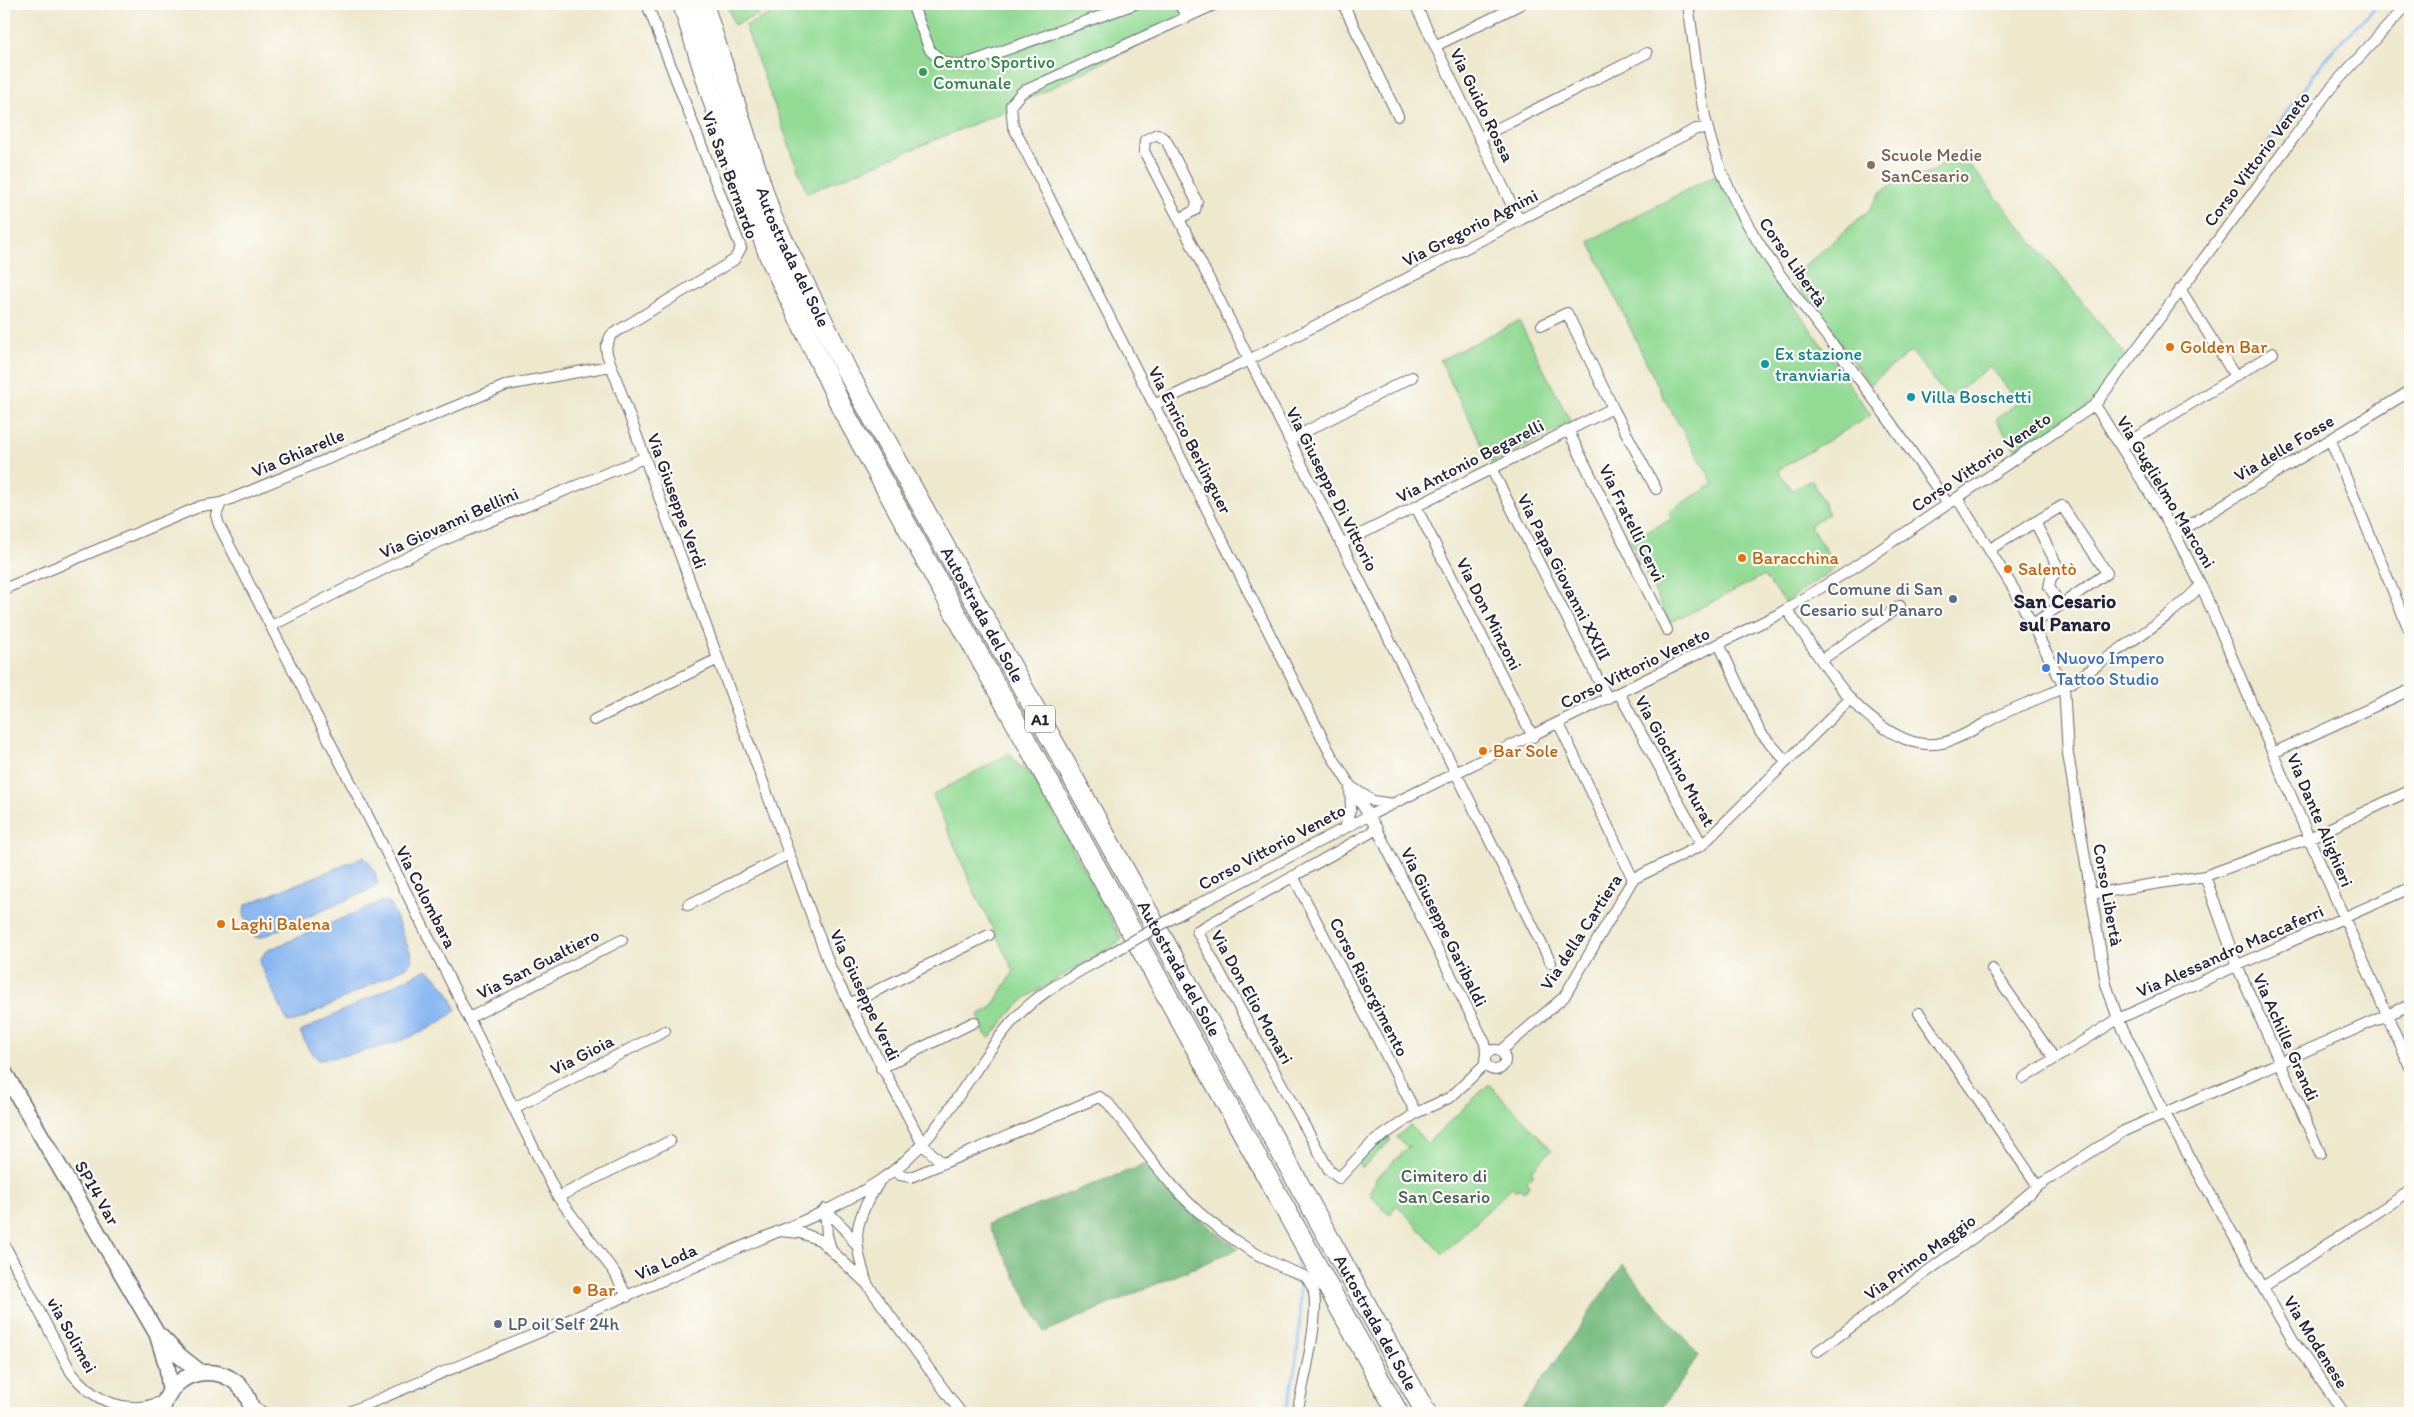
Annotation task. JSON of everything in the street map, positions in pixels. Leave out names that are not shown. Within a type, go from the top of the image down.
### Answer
[{"type":"highway","name":"Autostrada del Sole","points":[[683,4],[714,103],[770,257],[844,412],[1398,1413]]},
{"type":"highway","name":"Autostrada del Sole","points":[[703,4],[771,216],[847,371],[1426,1413]]},
{"type":"main road","name":"SP14 Var","points":[[4,1072],[157,1334]]},
{"type":"main road","points":[[157,1334],[181,1358],[200,1372]]},
{"type":"main road","points":[[157,1334],[168,1366],[165,1401]]},
{"type":"main road","points":[[165,1401],[183,1378],[200,1372],[215,1372],[228,1377],[239,1386],[251,1408]]},
{"type":"street","name":"Via San Bernardo","points":[[607,354],[606,347],[612,335],[734,260],[742,248],[661,35],[647,4]]},
{"type":"street","points":[[912,4],[930,50],[941,62],[960,66],[1134,4]]},
{"type":"street","points":[[1179,4],[1187,17],[1205,6],[1216,4]]},
{"type":"street","points":[[1343,4],[1398,116]]},
{"type":"street","name":"Via Guido Rossa","points":[[1415,4],[1520,220]]},
{"type":"street","points":[[1435,46],[1521,4]]},
{"type":"street","name":"Corso Libertà","points":[[1688,4],[1707,128],[1734,202],[1758,245],[1990,549],[2033,624],[2064,687],[2068,754],[2106,984],[2118,1019],[2164,1112],[2263,1287]]},
{"type":"street","name":"Corso Vittorio Veneto","points":[[777,1231],[852,1197],[880,1181],[923,1145],[943,1121],[990,1048],[1022,1011],[1044,992],[1187,910],[1344,828],[1533,737],[1787,610],[2095,405],[2330,89],[2408,4]]},
{"type":"street","name":"Via Enrico Berlinguer","points":[[1187,17],[1022,92],[1011,105],[1013,126],[1330,752],[1368,816]]},
{"type":"street","points":[[1479,138],[1647,53]]},
{"type":"street","name":"Via Gregorio Agnini","points":[[1154,405],[1249,360],[1696,129],[1707,128]]},
{"type":"street","name":"Via Giuseppe Di Vittorio","points":[[1179,219],[1195,210],[1198,206],[1197,202],[1166,140],[1156,134],[1145,140],[1143,145],[1144,151],[1458,773],[1551,963]]},
{"type":"street","points":[[2180,289],[2235,376]]},
{"type":"street","points":[[1542,325],[1566,313],[1656,490]]},
{"type":"street","points":[[2122,446],[2273,353]]},
{"type":"street","name":"Via Giuseppe Verdi","points":[[607,354],[831,969],[881,1068],[923,1145],[942,1163]]},
{"type":"street","name":"Via Ghiarelle","points":[[4,589],[201,506],[221,504],[507,385],[610,366]]},
{"type":"street","points":[[1289,440],[1412,378]]},
{"type":"street","name":"Via delle Fosse","points":[[2175,534],[2410,391]]},
{"type":"street","name":"Via Guglielmo Marconi","points":[[1787,610],[1849,700],[1871,719],[1905,739],[1936,744],[1959,739],[1999,716],[2064,687],[2163,621],[2202,584],[2175,534],[2095,405]]},
{"type":"street","name":"Via Antonio Begarelli","points":[[1341,544],[1613,408]]},
{"type":"street","name":"Via Fratelli Cervi","points":[[1568,430],[1667,630]]},
{"type":"street","points":[[2330,439],[2410,632]]},
{"type":"street","name":"Via Giovanni Bellini","points":[[271,626],[434,544],[644,458]]},
{"type":"street","name":"Via Papa Giovanni XXIII","points":[[1492,470],[1608,698]]},
{"type":"street","name":"Via Colombara","points":[[221,504],[216,515],[219,525],[558,1198],[615,1273],[627,1297]]},
{"type":"street","points":[[1990,549],[2062,506],[2106,573],[2033,624]]},
{"type":"street","name":"Via Don Minzoni","points":[[1416,507],[1533,737]]},
{"type":"street","points":[[2035,522],[2059,569],[2051,578],[2049,587],[2061,605]]},
{"type":"street","name":"Via Dante Alighieri","points":[[2202,584],[2309,838],[2410,1067]]},
{"type":"street","points":[[1821,660],[1900,606]]},
{"type":"street","points":[[1719,644],[1760,732],[1786,761]]},
{"type":"street","points":[[594,720],[718,658]]},
{"type":"street","points":[[2273,753],[2410,690]]},
{"type":"street","name":"Via Giochino Murat","points":[[1619,693],[1702,845]]},
{"type":"street","name":"Via della Cartiera","points":[[1501,1051],[1564,997],[1633,879],[1702,845],[1849,700]]},
{"type":"street","points":[[1559,724],[1633,879]]},
{"type":"street","name":"Via Enrico Berlinguer","points":[[1350,786],[1374,801],[1394,804]]},
{"type":"street","name":"Via Enrico Berlinguer","points":[[1344,828],[1352,808],[1350,786]]},
{"type":"street","points":[[2091,894],[2205,876],[2309,838],[2406,792]]},
{"type":"street","name":"Via Giuseppe Garibaldi","points":[[1368,816],[1377,829],[1485,1043],[1486,1059]]},
{"type":"street","name":"Via Don Elio Monari","points":[[1377,829],[1197,931],[1329,1170],[1339,1178],[1372,1143],[1416,1113]]},
{"type":"street","points":[[688,905],[789,854]]},
{"type":"street","name":"Corso Risorgimento","points":[[1293,876],[1416,1113]]},
{"type":"street","name":"Via Achille Grandi","points":[[2205,876],[2237,966],[2320,1153]]},
{"type":"street","name":"Via Alessandro Maccaferri","points":[[2024,1078],[2118,1019],[2410,888]]},
{"type":"street","points":[[849,1004],[989,935]]},
{"type":"street","name":"Via San Gualtiero","points":[[469,1018],[622,940]]},
{"type":"street","points":[[1992,970],[2054,1058]]},
{"type":"street","name":"Via Primo Maggio","points":[[1818,1351],[1995,1222],[2038,1186],[2124,1131],[2410,1004]]},
{"type":"street","points":[[1918,1012],[2038,1186]]},
{"type":"street","points":[[881,1068],[974,1022]]},
{"type":"street","name":"Via Gioia","points":[[514,1108],[665,1031]]},
{"type":"street","points":[[1416,1113],[1451,1097],[1494,1049],[1501,1051],[1506,1060],[1503,1067],[1493,1070],[1486,1059]]},
{"type":"street","points":[[895,1170],[900,1175],[911,1176],[1099,1098],[1108,1103],[1183,1198],[1207,1220],[1258,1254],[1305,1276],[1314,1292],[1315,1312],[1296,1413]]},
{"type":"street","points":[[558,1198],[670,1141]]},
{"type":"street","points":[[867,1284],[856,1246],[856,1231],[860,1216],[880,1181]]},
{"type":"street","points":[[2263,1287],[2410,1191]]},
{"type":"street","points":[[825,1209],[845,1229],[856,1246]]},
{"type":"street","points":[[825,1209],[827,1235],[831,1249]]},
{"type":"street","points":[[777,1231],[802,1233],[820,1240],[867,1284],[962,1413]]},
{"type":"street","name":"Via Loda","points":[[347,1413],[535,1333],[627,1297],[777,1231]]},
{"type":"street","name":"via Solimei","points":[[4,1244],[71,1372],[83,1388],[100,1403],[132,1413],[147,1410],[165,1401]]},
{"type":"street","name":"Via Modenese","points":[[2263,1287],[2293,1341],[2344,1413]]},
{"type":"street","points":[[251,1408],[264,1413]]},
{"type":"green space","points":[[727,4],[782,4],[734,25]]},
{"type":"green space","name":"Centro Sportivo Comunale","points":[[791,4],[1222,4],[1000,113],[807,193],[745,26]]},
{"type":"green space","points":[[1960,153],[2128,358],[2085,408],[2018,453],[1996,420],[2018,402],[1990,366],[1948,398],[1911,351],[1870,384],[1791,278],[1869,210],[1880,193],[1894,183],[1928,174]]},
{"type":"green space","points":[[1721,172],[1768,269],[1871,415],[1778,470],[1791,490],[1812,480],[1829,514],[1810,525],[1836,567],[1786,602],[1763,576],[1670,623],[1630,540],[1672,519],[1669,511],[1714,484],[1663,397],[1589,241]]},
{"type":"green space","points":[[1519,321],[1571,423],[1491,463],[1440,360]]},
{"type":"green space","points":[[1010,753],[1017,764],[1033,776],[1122,940],[1027,997],[1012,1011],[990,1038],[985,1034],[978,1015],[991,1008],[1014,971],[974,891],[933,795]]},
{"type":"green space","name":"Cimitero di San Cesario","points":[[1489,1084],[1552,1150],[1531,1171],[1534,1174],[1526,1181],[1529,1186],[1524,1191],[1519,1188],[1516,1191],[1512,1187],[1443,1254],[1397,1205],[1389,1215],[1372,1197],[1370,1192],[1376,1178],[1410,1146],[1407,1147],[1397,1137],[1410,1125],[1427,1143]]},
{"type":"green space","points":[[1388,1137],[1391,1140],[1363,1167],[1360,1167],[1359,1161],[1380,1141]]},
{"type":"green space","points":[[1149,1163],[1190,1209],[1238,1249],[1044,1332],[988,1224]]},
{"type":"green space","points":[[1623,1265],[1699,1356],[1663,1406],[1671,1413],[1519,1413]]},
{"type":"water","points":[[364,857],[374,869],[377,884],[374,888],[260,938],[255,937],[244,914],[245,905]]},
{"type":"water","points":[[383,901],[390,903],[413,959],[407,967],[295,1022],[287,1021],[261,966],[260,960],[266,951]]},
{"type":"water","points":[[427,969],[437,978],[451,998],[456,1010],[441,1021],[409,1038],[355,1053],[319,1060],[309,1050],[300,1032]]},
{"type":"waterway","points":[[2256,166],[2282,119],[2329,54],[2379,4]]},
{"type":"waterway","points":[[1297,1253],[1298,1270]]},
{"type":"waterway","points":[[1285,1413],[1293,1380],[1298,1345],[1300,1311],[1299,1276]]},
{"type":"place","name":"Centro Sportivo Comunale","points":[[923,72]]},
{"type":"place","name":"Scuole Medie SanCesario","points":[[1871,165]]},
{"type":"place","name":"Golden Bar","points":[[2170,347]]},
{"type":"place","name":"Ex stazione tranviaria","points":[[1765,364]]},
{"type":"place","name":"Villa Boschetti","points":[[1911,397]]},
{"type":"place","name":"Baracchina","points":[[1742,558]]},
{"type":"place","name":"Salentò","points":[[2008,569]]},
{"type":"place","name":"Comune di San Cesario sul Panaro","points":[[1953,599]]},
{"type":"place","name":"Nuovo Impero Tattoo Studio","points":[[2046,668]]},
{"type":"place","name":"Bar Sole","points":[[1483,751]]},
{"type":"place","name":"Laghi Balena","points":[[221,924]]},
{"type":"place","name":"Bar","points":[[577,1290]]},
{"type":"place","name":"LP oil Self 24h","points":[[498,1324]]},
{"type":"district","name":"San Cesario sul Panaro","points":[[2065,612]]}]
